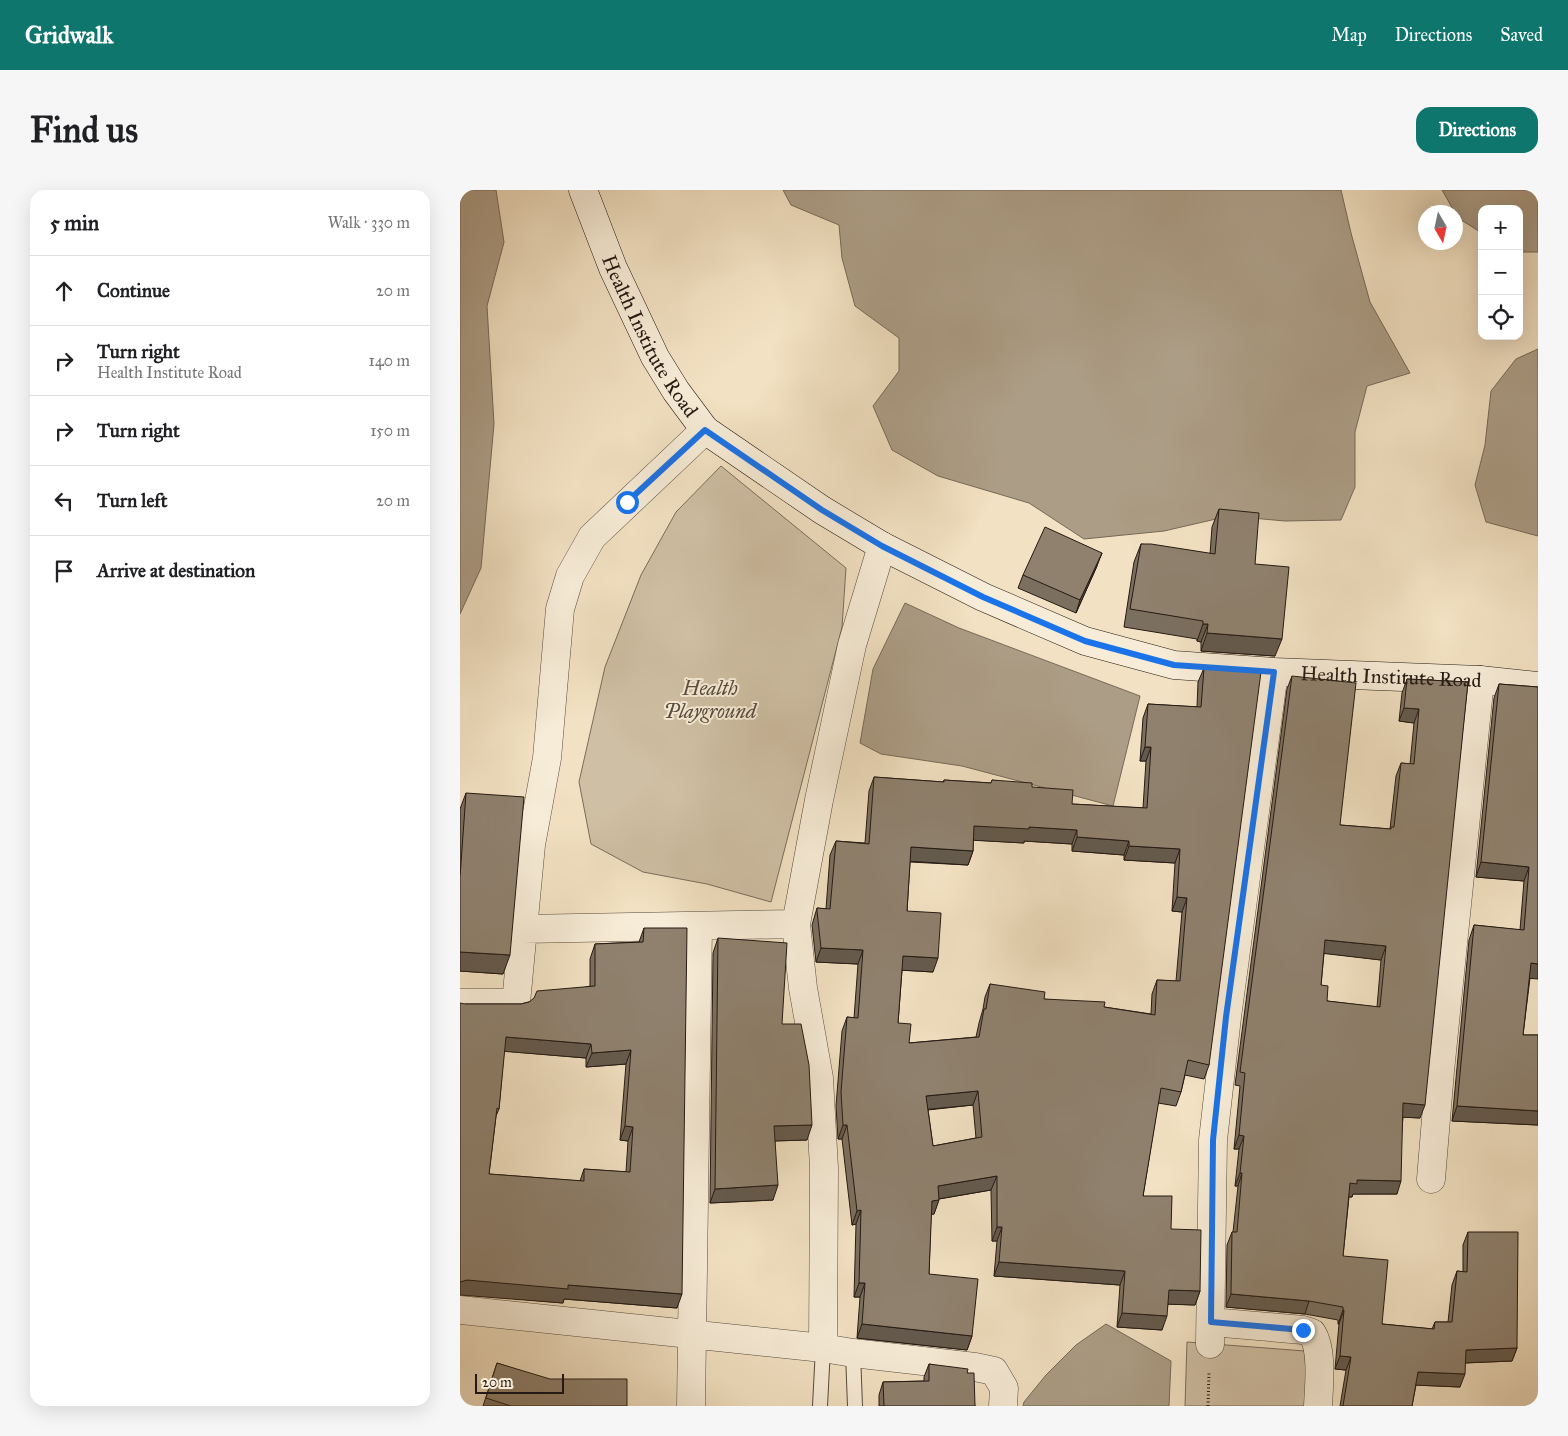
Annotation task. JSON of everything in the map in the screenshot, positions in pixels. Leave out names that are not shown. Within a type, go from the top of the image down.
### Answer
[{"type":"street","name":"Health Institute Road","points":[[583,190],[614,268],[655,357],[676,391],[705,430],[822,510],[882,546],[983,597],[1085,641],[1174,665],[1274,672],[1480,680],[1538,686]]},
{"type":"street","points":[[460,1003],[516,1003],[531,845],[547,758],[560,609],[570,576],[592,537],[705,430]]},
{"type":"street","points":[[823,1348],[824,1168],[819,1078],[803,988],[796,924],[819,800],[852,645],[882,546]]},
{"type":"street","points":[[1274,672],[1226,1017],[1213,1140],[1211,1333],[1303,1330],[1312,1333],[1317,1340],[1318,1406]]},
{"type":"street","points":[[1431,1179],[1440,1071],[1480,680]]},
{"type":"street","points":[[523,929],[796,924]]},
{"type":"street","points":[[691,1406],[698,926]]},
{"type":"street","points":[[463,1318],[693,1334],[975,1367],[994,1371],[1004,1388],[1003,1406]]},
{"type":"lane","points":[[820,1406],[823,1348]]},
{"type":"lane","points":[[853,1353],[855,1406]]},
{"type":"green space","name":"Health Playground","points":[[721,466],[846,568],[842,627],[771,902],[707,884],[643,872],[591,844],[579,782],[605,667],[641,575],[676,512]]},
{"type":"green space","points":[[1187,1342],[1305,1351],[1307,1406],[1185,1406]]},
{"type":"shaded area","points":[[460,190],[496,190],[504,242],[487,306],[494,424],[481,568],[460,614]]},
{"type":"shaded area","points":[[783,190],[1341,190],[1370,302],[1410,373],[1367,386],[1355,432],[1355,487],[1341,520],[1285,521],[1229,516],[1164,531],[1084,539],[1029,503],[938,476],[892,450],[873,406],[899,371],[899,338],[855,306],[842,258],[839,225],[791,205]]},
{"type":"shaded area","points":[[1442,190],[1538,190],[1538,252],[1523,252],[1523,205],[1478,205],[1478,230],[1463,221],[1463,205],[1451,205]]},
{"type":"shaded area","points":[[1538,349],[1538,536],[1486,522],[1475,485],[1485,445],[1491,391],[1516,359]]},
{"type":"shaded area","points":[[905,603],[959,628],[1140,696],[1113,806],[962,766],[881,754],[860,743],[873,669]]},
{"type":"shaded area","points":[[1106,1324],[1171,1361],[1169,1406],[1023,1406],[1024,1402],[1046,1375],[1076,1345]]},
{"type":"building","points":[[1219,509],[1259,513],[1255,564],[1289,567],[1282,639],[1207,633],[1208,624],[1203,624],[1203,621],[1130,609],[1141,544],[1215,554]]},
{"type":"building","points":[[1045,527],[1102,553],[1080,600],[1023,575]]},
{"type":"building","points":[[1204,668],[1261,672],[1209,1065],[1188,1060],[1181,1092],[1161,1088],[1143,1196],[1172,1196],[1171,1229],[1201,1230],[1200,1291],[1169,1290],[1167,1316],[1122,1313],[1125,1271],[999,1262],[1002,1227],[997,1227],[997,1176],[938,1186],[939,1200],[932,1201],[929,1274],[978,1279],[972,1336],[862,1324],[865,1283],[859,1283],[861,1210],[857,1211],[847,1125],[843,1125],[841,1092],[847,1017],[858,1018],[863,950],[821,948],[817,911],[817,908],[830,909],[836,841],[869,844],[874,777],[944,782],[944,780],[991,783],[992,780],[1032,783],[1032,787],[1073,790],[1072,804],[1147,808],[1151,747],[1145,747],[1148,704],[1201,707]],"holes":[[[974,826],[1077,830],[1077,837],[1129,841],[1129,846],[1180,849],[1177,897],[1187,898],[1180,981],[1157,980],[1155,1015],[1104,1007],[1105,1002],[1044,999],[1045,992],[990,984],[979,1037],[909,1043],[911,1024],[898,1023],[903,956],[938,958],[941,913],[907,911],[911,847],[973,851]],[[978,1091],[982,1137],[933,1146],[926,1096]]]},
{"type":"building","points":[[1292,676],[1356,683],[1340,825],[1391,829],[1391,827],[1394,827],[1401,763],[1414,764],[1419,709],[1404,708],[1407,679],[1468,682],[1425,1105],[1403,1103],[1401,1181],[1357,1180],[1357,1184],[1350,1183],[1343,1256],[1388,1260],[1382,1324],[1434,1329],[1435,1322],[1452,1322],[1457,1271],[1467,1272],[1468,1232],[1518,1232],[1517,1348],[1466,1350],[1465,1374],[1418,1372],[1412,1406],[1343,1406],[1351,1357],[1340,1356],[1343,1307],[1309,1301],[1231,1294],[1232,1232],[1237,1232],[1244,1136],[1239,1135],[1245,1073],[1240,1072]],"holes":[[[1325,940],[1386,946],[1380,1007],[1327,1001],[1328,986],[1321,985]]]},
{"type":"building","points":[[1499,684],[1538,687],[1538,964],[1531,963],[1523,1035],[1538,1035],[1538,1111],[1457,1106],[1474,925],[1524,930],[1529,867],[1481,862]]},
{"type":"building","points":[[466,793],[524,797],[510,955],[460,952],[460,877]]},
{"type":"building","points":[[644,928],[687,928],[682,1294],[568,1285],[568,1289],[467,1280],[460,1282],[460,1003],[521,1004],[529,1002],[534,998],[537,991],[595,986],[595,944],[643,942]],"holes":[[[506,1037],[591,1044],[592,1053],[631,1050],[625,1126],[633,1127],[630,1172],[584,1169],[584,1181],[489,1174],[497,1108],[499,1109]]]},
{"type":"building","points":[[718,938],[787,943],[782,1024],[801,1024],[809,1065],[812,1125],[774,1126],[778,1185],[715,1189]]},
{"type":"building","points":[[497,1363],[550,1379],[627,1379],[627,1406],[511,1406],[486,1398]]},
{"type":"building","points":[[929,1364],[968,1369],[967,1373],[974,1373],[975,1406],[884,1406],[883,1382],[929,1381]]},
{"type":"route","points":[[627,502],[705,430],[822,510],[882,546],[983,597],[1085,641],[1174,665],[1274,672],[1226,1017],[1213,1140],[1211,1322],[1303,1330]]}]
